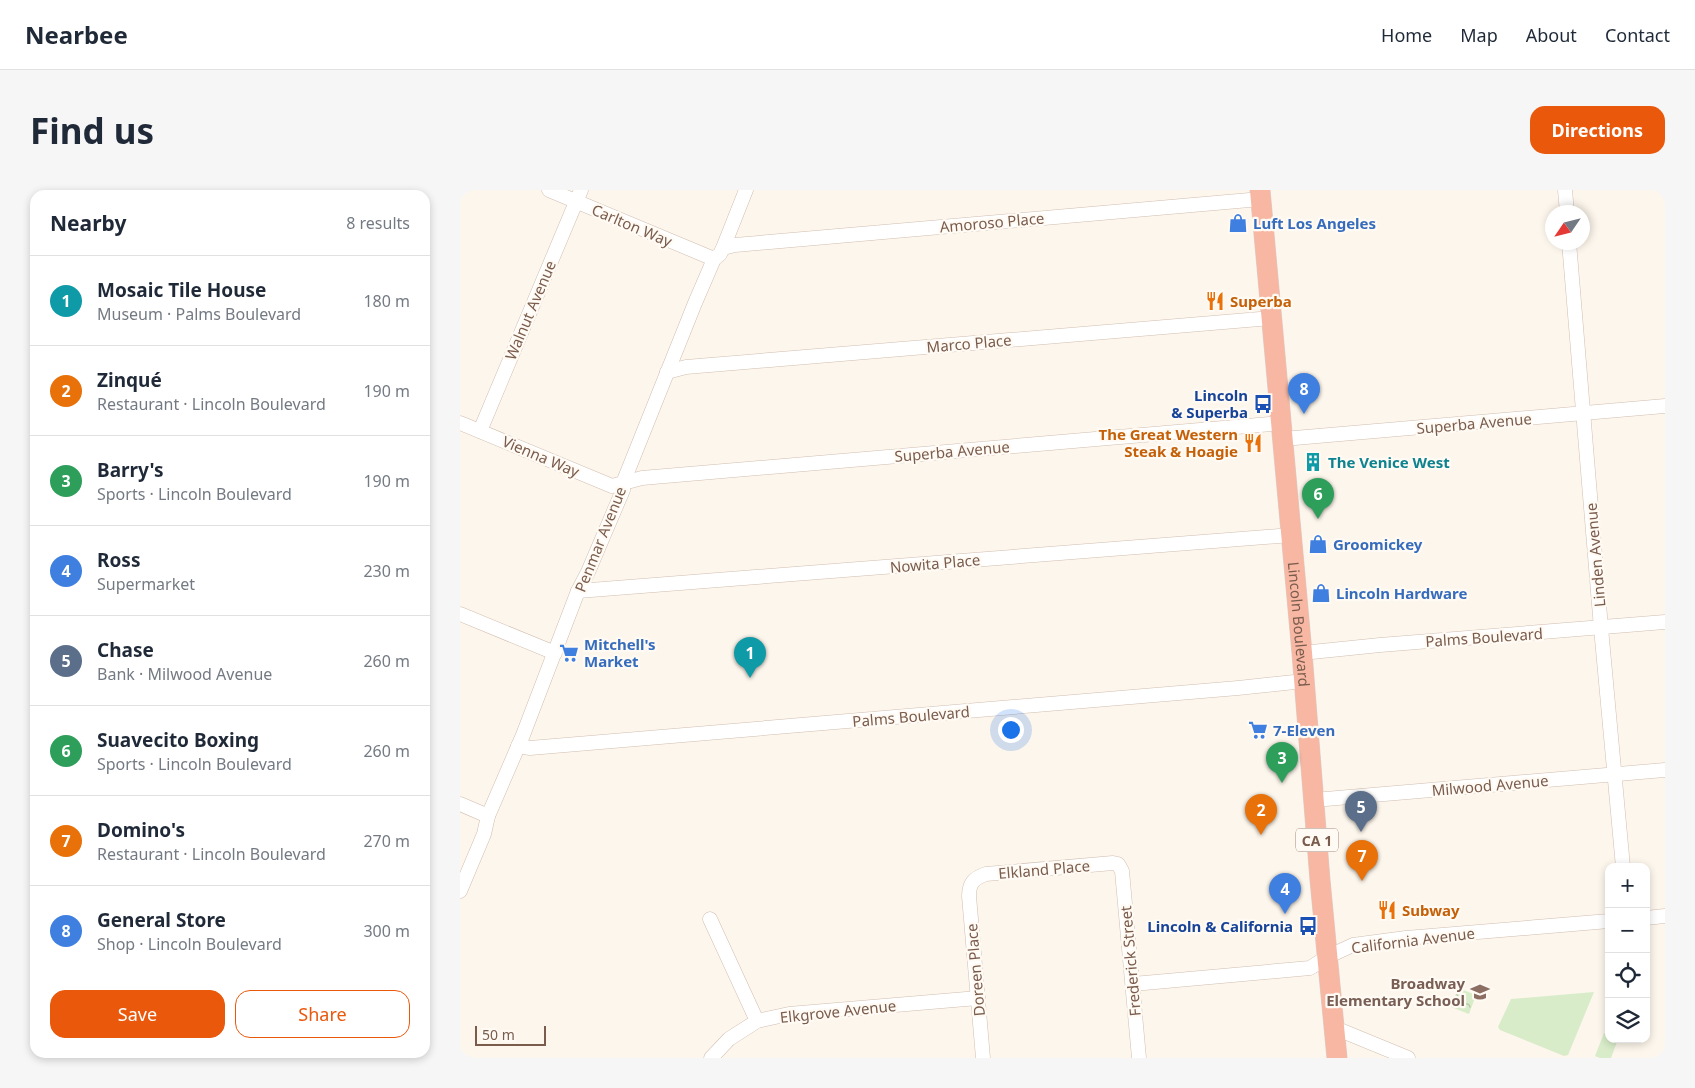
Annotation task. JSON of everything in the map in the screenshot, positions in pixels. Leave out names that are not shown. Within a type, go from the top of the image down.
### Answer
[{"type":"highway","name":"Lincoln Boulevard","points":[[1260,195],[1283,431],[1337,1058]]},
{"type":"street","name":"Carlton Way","points":[[549,190],[714,259]]},
{"type":"street","name":"Penmar Avenue","points":[[460,891],[578,591],[623,490],[623,483],[667,372],[714,259],[723,248],[746,190]]},
{"type":"street","points":[[1565,190],[1566,205]]},
{"type":"street","name":"Amoroso Place","points":[[723,248],[736,245],[1002,220],[1206,205],[1260,195]]},
{"type":"street","name":"Walnut Avenue","points":[[480,431],[576,200]]},
{"type":"street","name":"Linden Avenue","points":[[1570,250],[1623,863]]},
{"type":"street","name":"Marco Place","points":[[667,372],[686,366],[1272,318]]},
{"type":"street","name":"Superba Avenue","points":[[623,483],[642,478],[1283,431],[1583,414],[1665,406]]},
{"type":"street","name":"Vienna Way","points":[[460,423],[612,486],[623,483]]},
{"type":"street","name":"Nowita Place","points":[[578,591],[1291,535]]},
{"type":"street","points":[[460,614],[554,653]]},
{"type":"street","name":"Palms Boulevard","points":[[1302,653],[1380,644],[1665,622]]},
{"type":"street","name":"Palms Boulevard","points":[[518,746],[530,748],[1218,690],[1304,681]]},
{"type":"street","name":"Milwood Avenue","points":[[1314,800],[1665,770]]},
{"type":"street","points":[[460,804],[488,816]]},
{"type":"street","name":"Elkland Place","points":[[972,882],[978,876],[986,874],[1118,864]]},
{"type":"street","name":"Frederick Street","points":[[1118,864],[1122,871],[1139,1058]]},
{"type":"street","name":"Doreen Place","points":[[972,882],[969,888],[969,896],[983,1058]]},
{"type":"street","points":[[1650,918],[1665,916]]},
{"type":"street","points":[[710,919],[758,1021]]},
{"type":"street","name":"California Avenue","points":[[1133,984],[1310,968],[1353,945],[1371,942],[1605,921]]},
{"type":"street","name":"Elkgrove Avenue","points":[[711,1058],[729,1038],[758,1021],[789,1014],[978,998]]},
{"type":"street","points":[[1335,1028],[1408,1058]]},
{"type":"green space","points":[[1458,988],[1476,995],[1469,1014],[1451,1007]]},
{"type":"green space","points":[[1594,992],[1568,1055],[1564,1056],[1500,1030],[1498,1027],[1511,999]]},
{"type":"green space","points":[[1604,1033],[1605,1043],[1617,1043],[1611,1058],[1595,1056]]},
{"type":"place","name":"Luft Los Angeles","points":[[1238,223]]},
{"type":"place","name":"Superba","points":[[1215,301]]},
{"type":"place","name":"Lincoln & Superba","points":[[1263,404]]},
{"type":"place","name":"General Store","points":[[1304,414]]},
{"type":"place","name":"The Great Western Steak & Hoagie","points":[[1253,443]]},
{"type":"place","name":"The Venice West","points":[[1313,462]]},
{"type":"place","name":"Suavecito Boxing","points":[[1318,519]]},
{"type":"place","name":"Groomickey","points":[[1318,544]]},
{"type":"place","name":"Lincoln Hardware","points":[[1321,593]]},
{"type":"place","name":"Mitchell's Market","points":[[569,653]]},
{"type":"place","name":"Mosaic Tile House","points":[[750,678]]},
{"type":"place","name":"7-Eleven","points":[[1258,730]]},
{"type":"place","name":"Barry's","points":[[1282,783]]},
{"type":"place","name":"Chase","points":[[1361,832]]},
{"type":"place","name":"Zinqué","points":[[1261,835]]},
{"type":"place","name":"Domino's","points":[[1362,881]]},
{"type":"place","name":"Subway","points":[[1387,910]]},
{"type":"place","name":"Ross","points":[[1285,914]]},
{"type":"place","name":"Lincoln & California","points":[[1308,926]]},
{"type":"place","name":"Broadway Elementary School","points":[[1480,992]]}]
